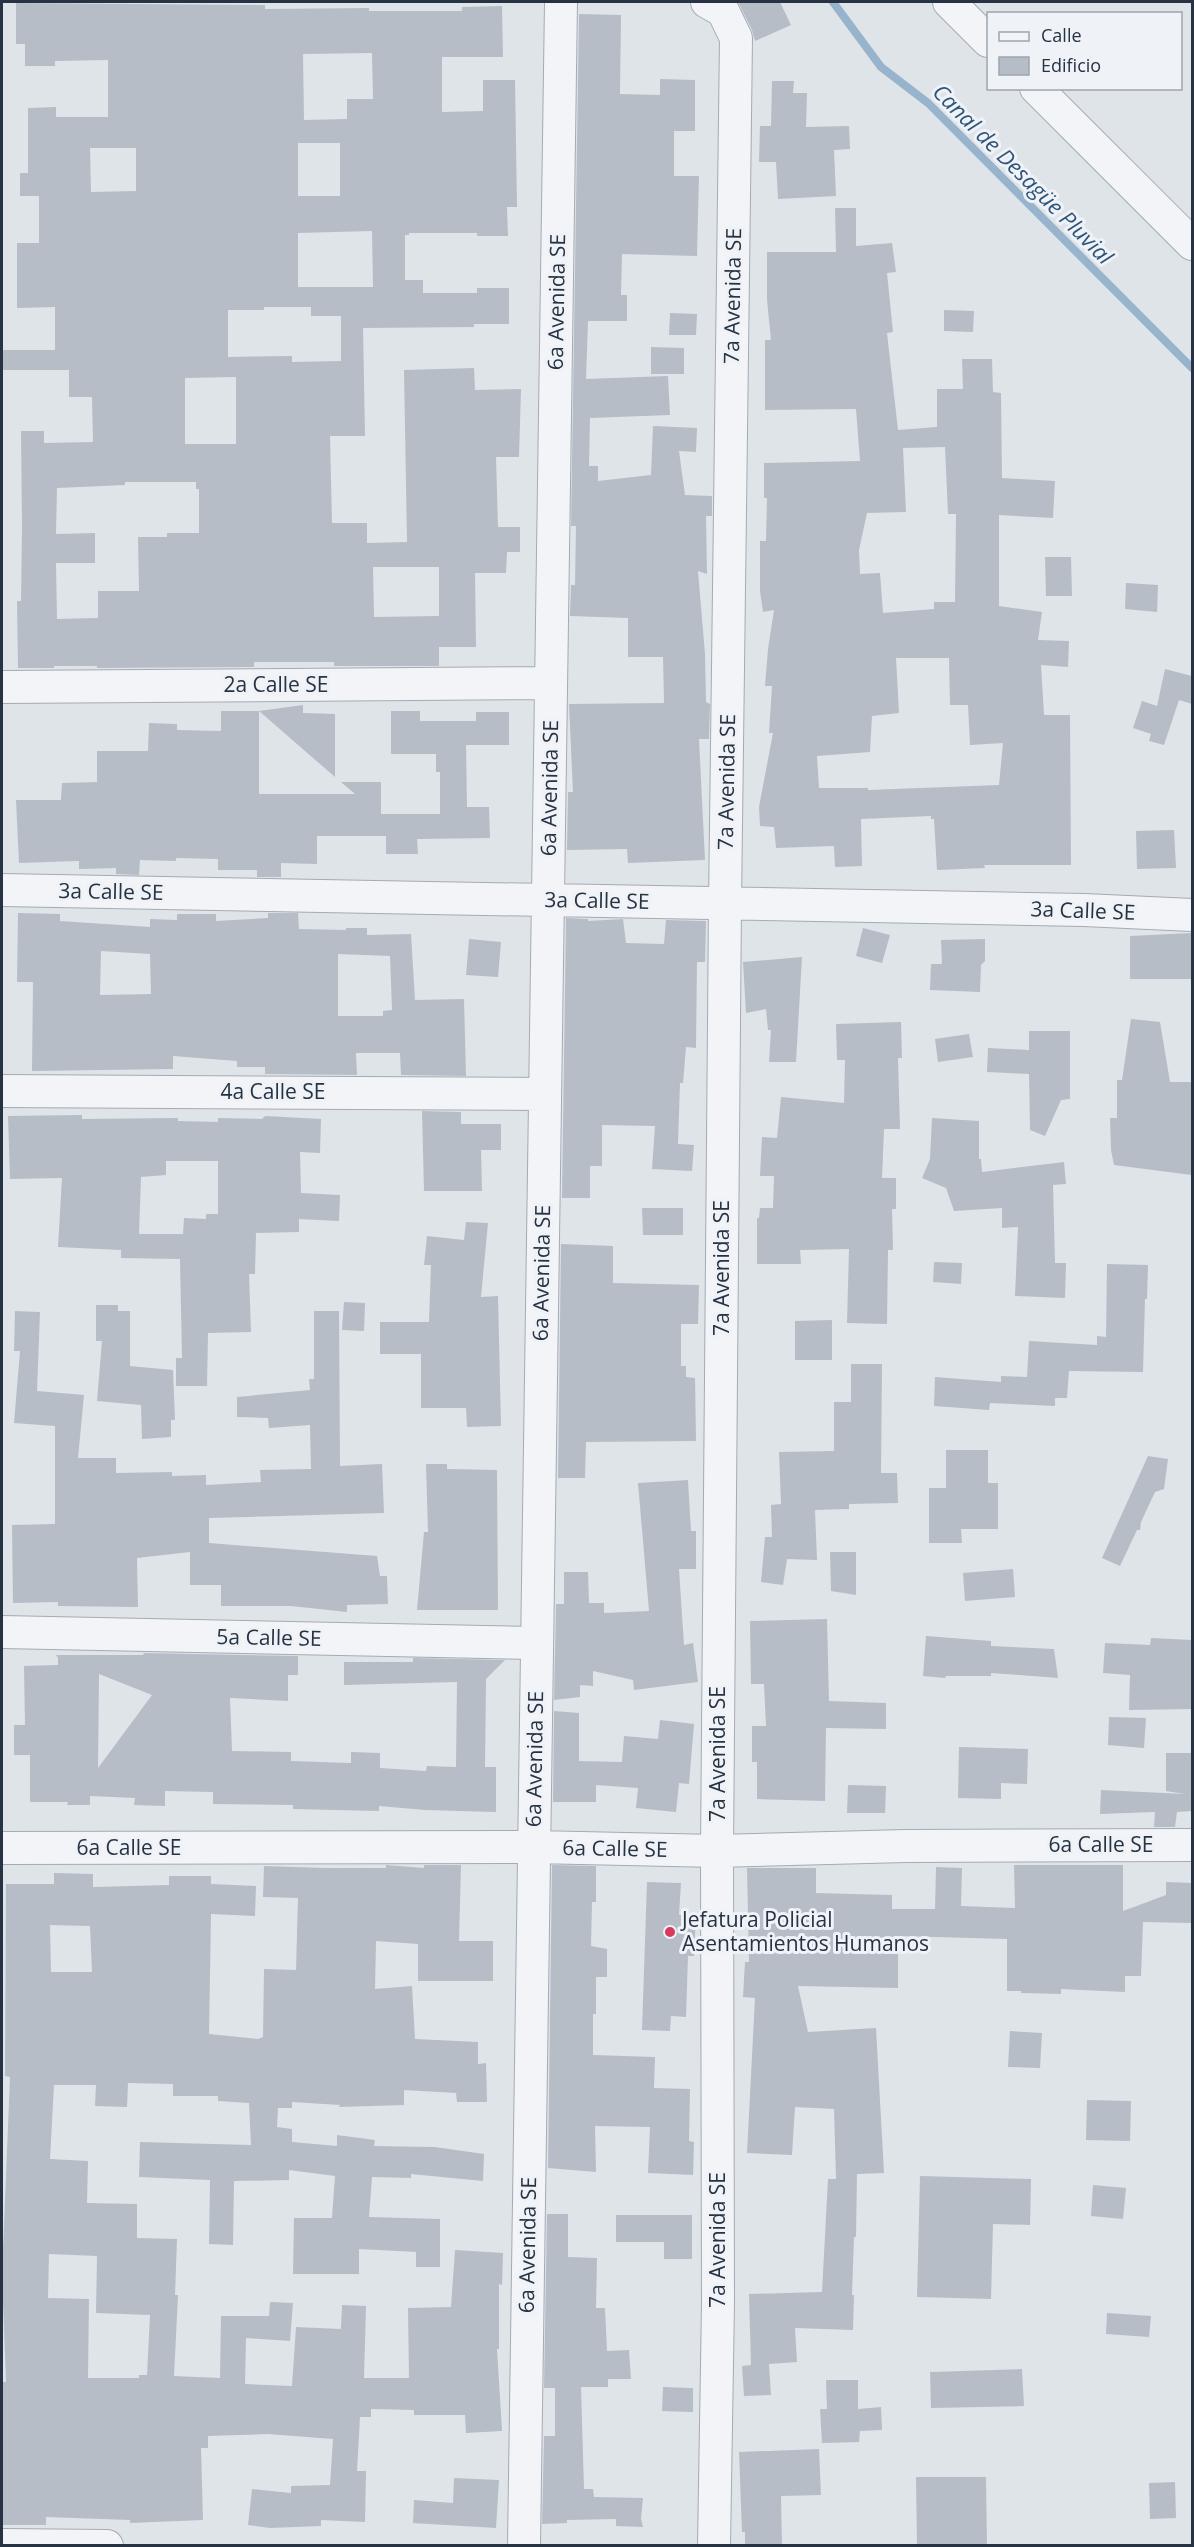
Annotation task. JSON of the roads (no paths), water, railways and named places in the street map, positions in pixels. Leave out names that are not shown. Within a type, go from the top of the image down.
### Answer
[{"type":"street","name":"6a Avenida SE","points":[[524,2546],[561,2]]},
{"type":"street","name":"7a Avenida SE","points":[[707,2],[723,11],[736,38],[717,1851],[718,2303],[714,2546]]},
{"type":"street","points":[[949,2],[987,40]]},
{"type":"street","points":[[1038,90],[1192,244]]},
{"type":"street","name":"2a Calle SE","points":[[2,687],[551,683]]},
{"type":"street","name":"3a Calle SE","points":[[2,890],[1072,910],[1192,915]]},
{"type":"street","name":"4a Calle SE","points":[[2,1091],[545,1094]]},
{"type":"street","name":"5a Calle SE","points":[[2,1632],[537,1643]]},
{"type":"street","name":"6a Calle SE","points":[[2,1848],[534,1847],[717,1851],[906,1846],[1192,1845]]},
{"type":"street","points":[[2,2545],[107,2546]]},
{"type":"waterway","name":"Canal de Desagüe Pluvial","points":[[833,2],[881,67],[928,103],[1192,368]]},
{"type":"place","name":"Jefatura Policial Asentamientos Humanos","points":[[670,1932]]}]
